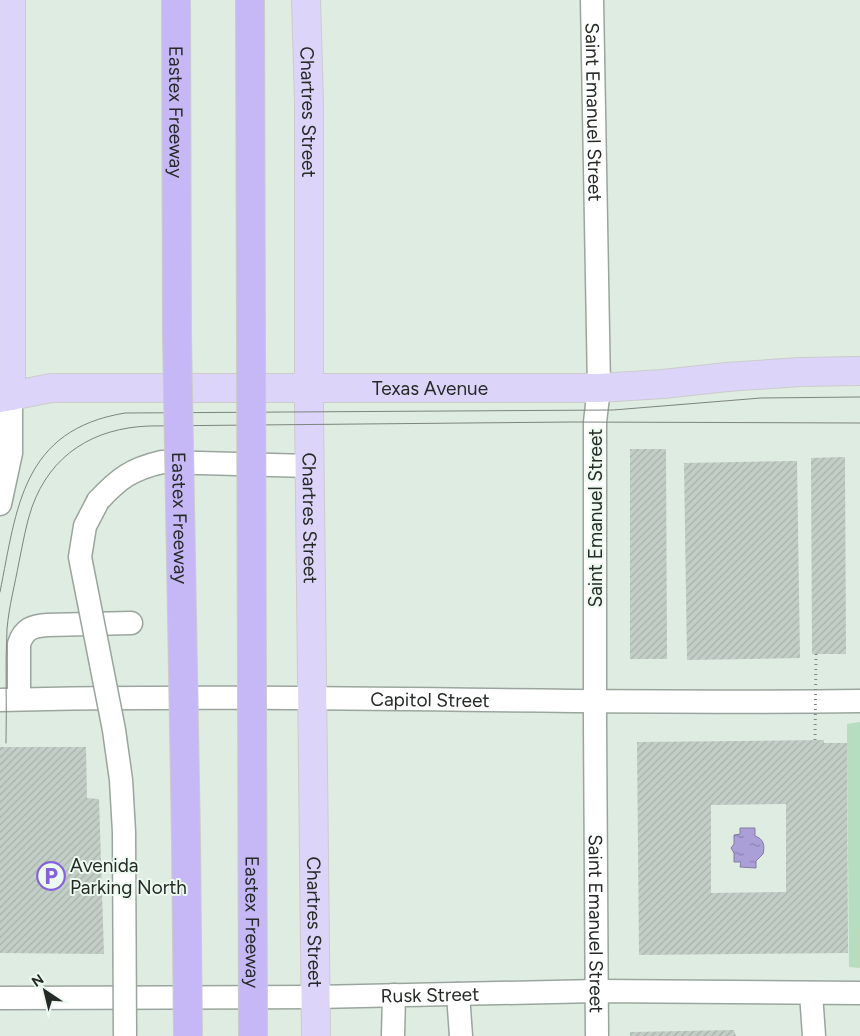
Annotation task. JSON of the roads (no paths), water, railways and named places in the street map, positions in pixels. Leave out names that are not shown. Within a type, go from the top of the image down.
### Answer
[{"type":"highway","name":"Eastex Freeway","points":[[176,0],[177,336],[188,1036]]},
{"type":"highway","name":"Eastex Freeway","points":[[250,0],[253,1036]]},
{"type":"main road","points":[[5,397],[11,0]]},
{"type":"main road","name":"Chartres Street","points":[[306,0],[309,102],[309,388],[316,1036]]},
{"type":"main road","name":"Texas Avenue","points":[[5,397],[51,388],[598,388],[800,372],[860,371]]},
{"type":"street","name":"Saint Emanuel Street","points":[[592,0],[598,388],[596,422],[595,702],[597,1036]]},
{"type":"street","points":[[0,504],[11,453],[5,397]]},
{"type":"street","points":[[125,1036],[124,832],[121,780],[114,730],[80,557],[85,526],[98,500],[124,476],[140,467],[162,462],[310,466]]},
{"type":"street","points":[[9,699],[19,644],[26,630],[36,625],[131,623]]},
{"type":"street","name":"Capitol Street","points":[[9,699],[312,697],[595,702],[860,701]]},
{"type":"street","name":"Rusk Street","points":[[0,998],[316,997],[597,991],[860,993]]},
{"type":"street","points":[[811,993],[814,1036]]},
{"type":"street","points":[[458,994],[461,1036]]},
{"type":"street","points":[[393,1036],[394,995]]},
{"type":"water","points":[[740,828],[755,828],[755,836],[763,843],[763,854],[756,861],[756,868],[740,867],[741,862],[734,862],[734,853],[731,848],[734,844],[734,835],[740,834]]},
{"type":"tram line","points":[[0,592],[12,531],[20,502],[30,477],[45,455],[64,436],[91,422],[125,413],[613,410],[761,398],[860,397]]},
{"type":"tram line","points":[[6,743],[7,629],[12,595],[32,507],[40,488],[63,459],[77,447],[110,432],[149,426],[573,422],[860,423]]},
{"type":"place","name":"Avenida Parking North","points":[[51,876]]}]
